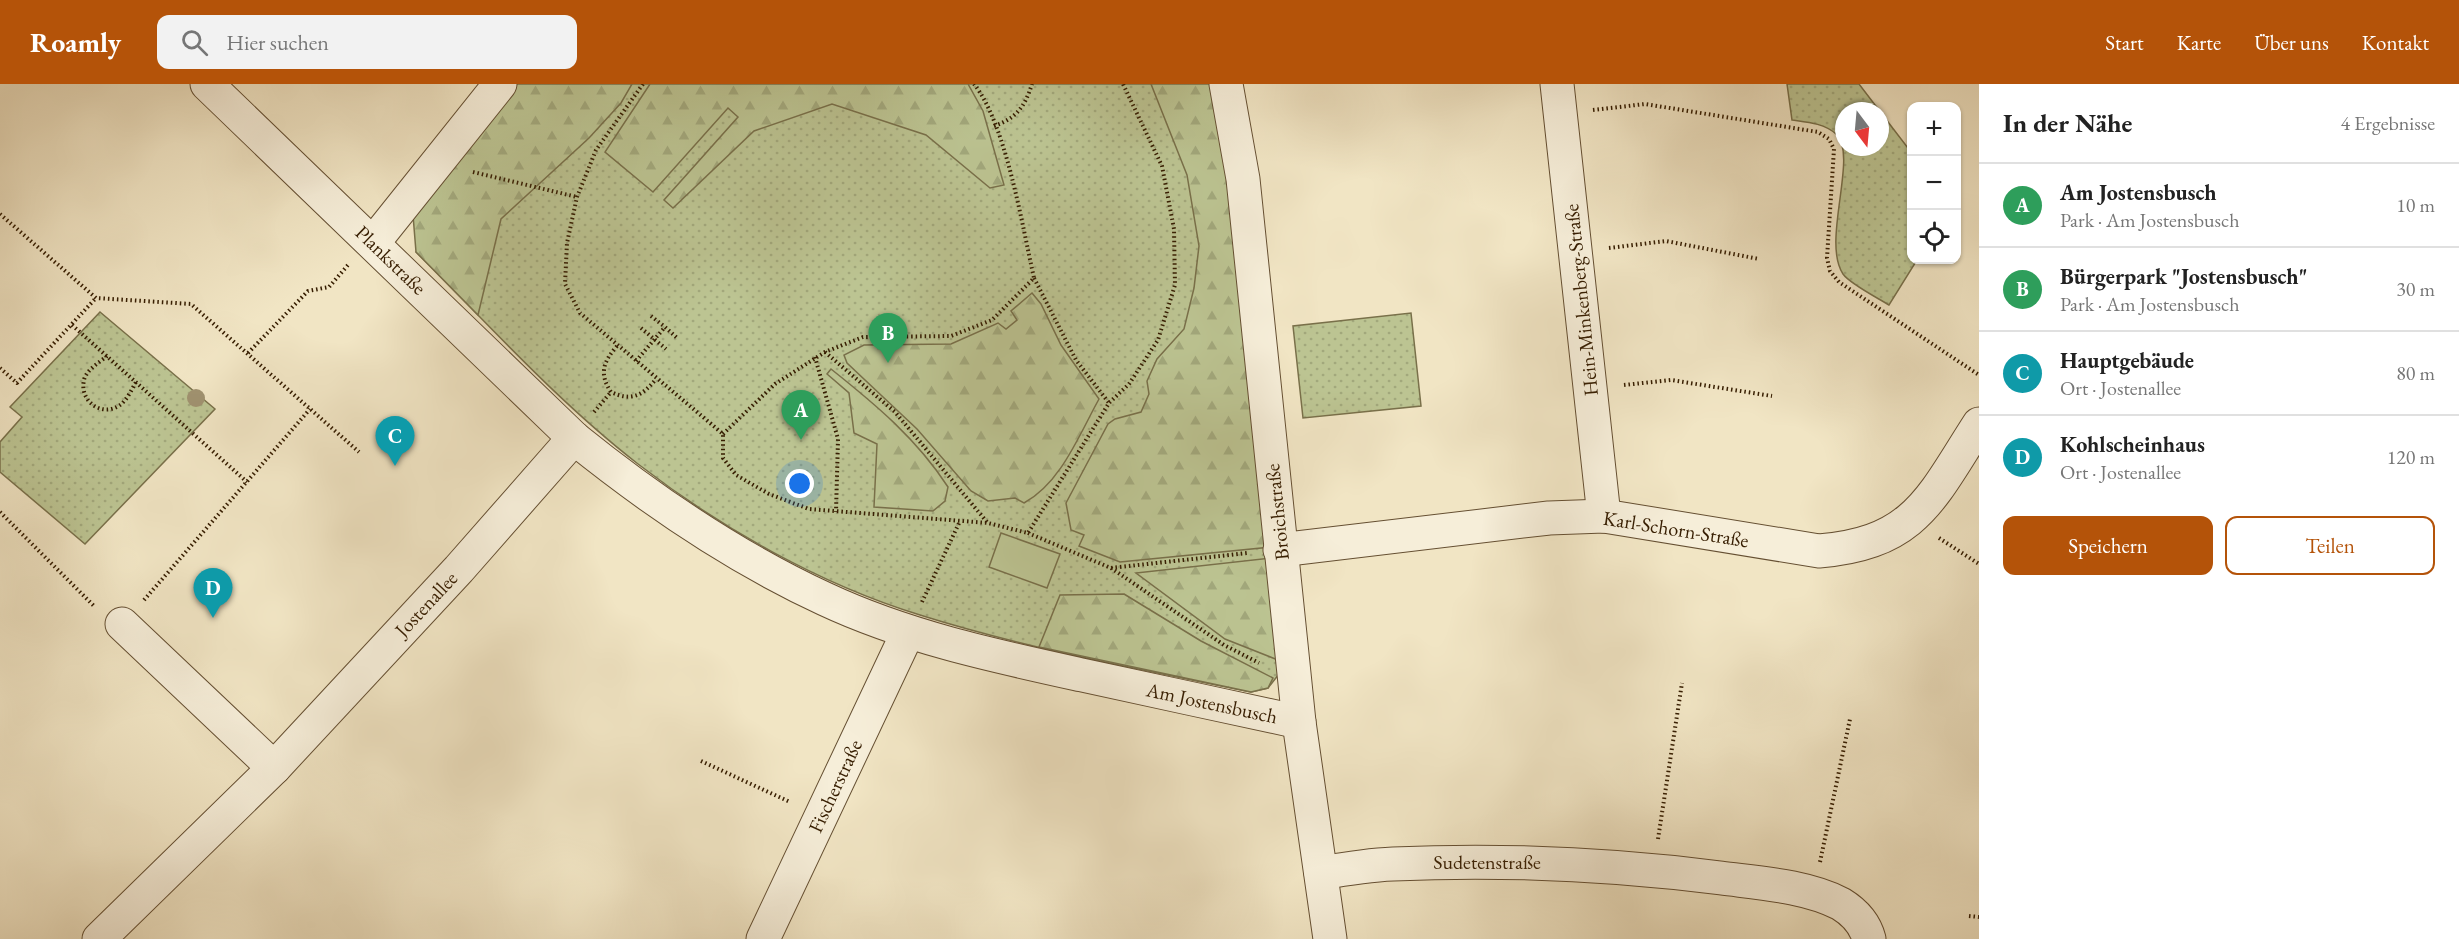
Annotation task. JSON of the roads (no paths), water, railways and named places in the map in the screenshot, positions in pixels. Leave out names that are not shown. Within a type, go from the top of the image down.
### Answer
[{"type":"street","name":"Plankstraße","points":[[207,84],[574,438]]},
{"type":"street","points":[[374,243],[500,84]]},
{"type":"street","name":"Broichstraße","points":[[1226,84],[1243,179],[1299,722],[1330,939]]},
{"type":"street","name":"Hein-Minkenberg-Straße","points":[[1559,99],[1604,516]]},
{"type":"street","name":"Karl-Schorn-Straße","points":[[1280,550],[1549,518],[1604,516],[1819,551],[1854,548],[1885,537],[1911,520],[1931,498],[1979,424]]},
{"type":"street","name":"Am Jostensbusch","points":[[574,438],[622,477],[693,526],[763,568],[827,600],[908,632],[1011,660],[1299,722]]},
{"type":"street","name":"Jostenallee","points":[[99,939],[274,768],[459,569],[574,438]]},
{"type":"street","points":[[122,624],[274,768]]},
{"type":"street","name":"Fischerstraße","points":[[763,939],[908,632]]},
{"type":"street","name":"Sudetenstraße","points":[[1320,873],[1390,864],[1510,860],[1653,869],[1748,881],[1813,894],[1842,905],[1858,918],[1869,939]]},
{"type":"place","name":"Bürgerpark \"Jostensbusch\"","points":[[888,363]]},
{"type":"place","name":"Am Jostensbusch","points":[[801,440]]},
{"type":"place","name":"Hauptgebäude","points":[[395,466]]},
{"type":"place","name":"Kohlscheinhaus","points":[[213,618]]}]
